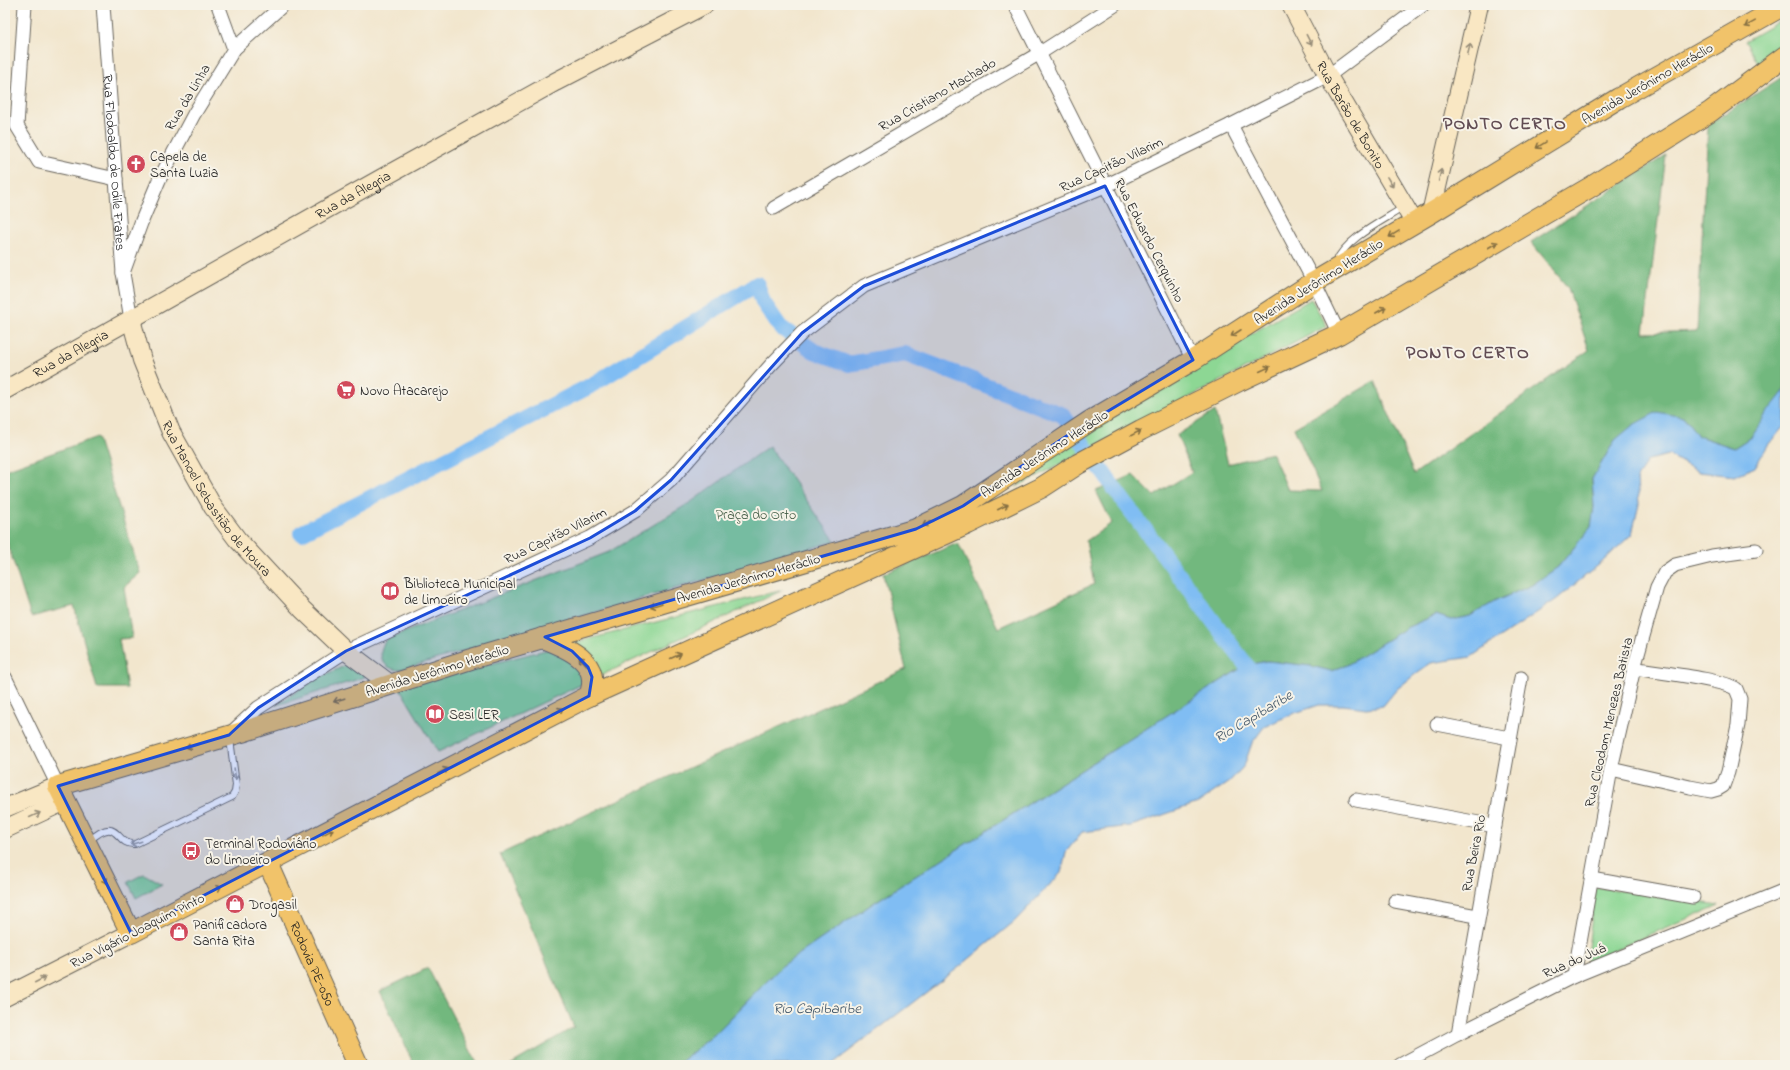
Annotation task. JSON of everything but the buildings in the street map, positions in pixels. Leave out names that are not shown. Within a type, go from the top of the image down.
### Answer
[{"type":"main road","name":"Avenida Jerônimo Heráclio","points":[[61,793],[229,736],[390,684],[916,529],[963,506],[1064,437],[1193,360],[1332,271],[1416,214],[1784,5]]},
{"type":"main road","name":"Avenida Jerônimo Heráclio","points":[[268,863],[589,696],[968,524],[1041,488],[1078,464],[1102,451],[1239,381],[1339,334],[1589,188],[1710,112],[1785,56]]},
{"type":"main road","points":[[542,638],[558,644],[581,658],[588,667],[592,677],[592,688],[589,696]]},
{"type":"main road","points":[[61,793],[131,932]]},
{"type":"main road","name":"Rua Vigário Joaquim Pinto","points":[[131,932],[268,863]]},
{"type":"main road","name":"Rodovia PE-050","points":[[268,863],[358,1065]]},
{"type":"street","points":[[25,5],[17,126],[39,162],[116,179]]},
{"type":"street","name":"Rua Flodoaldo de Odile Frates","points":[[103,5],[123,273],[131,319]]},
{"type":"street","points":[[218,5],[234,49],[282,5]]},
{"type":"street","name":"Rua da Alegria","points":[[5,390],[541,90],[704,5]]},
{"type":"street","name":"Rua Eduardo Cerquinho","points":[[1015,5],[1040,52],[1105,186],[1193,360]]},
{"type":"street","name":"Rua Cristiano Machado","points":[[774,208],[1040,52],[1115,5]]},
{"type":"street","name":"Rua Barão de Bonito","points":[[1291,5],[1328,76],[1416,214]]},
{"type":"street","name":"Rua Capitão Vilarim","points":[[229,736],[258,708],[346,651],[590,538],[635,511],[671,480],[802,333],[864,286],[1105,186],[1231,125],[1328,76],[1423,5]]},
{"type":"street","points":[[1416,214],[1479,5]]},
{"type":"street","name":"Rua da Linha","points":[[123,273],[141,223],[159,180],[194,114],[234,49]]},
{"type":"street","points":[[1231,125],[1314,282],[1339,334]]},
{"type":"street","name":"Rua Manoel Sebastião de Moura","points":[[131,319],[142,360],[171,432],[213,507],[237,539],[268,574],[346,651]]},
{"type":"street","name":"Rua Cleodom Menezes Batista","points":[[1574,976],[1612,769],[1634,668],[1657,587],[1668,569],[1683,562],[1756,550]]},
{"type":"street","points":[[346,651],[390,684]]},
{"type":"street","points":[[1612,769],[1690,787],[1715,790],[1723,786],[1732,758],[1740,709],[1740,699],[1736,689],[1727,685],[1708,681],[1634,668]]},
{"type":"street","points":[[5,677],[61,793]]},
{"type":"street","name":"Rua Beira Rio","points":[[1458,1034],[1509,738],[1521,678]]},
{"type":"street","points":[[1437,724],[1509,738]]},
{"type":"street","points":[[5,808],[61,793]]},
{"type":"street","points":[[5,829],[61,793]]},
{"type":"street","points":[[1356,800],[1494,826]]},
{"type":"street","points":[[1592,879],[1693,897]]},
{"type":"street","name":"Rua do Juá","points":[[1400,1065],[1574,976],[1785,890]]},
{"type":"street","points":[[1395,901],[1478,916]]},
{"type":"street","name":"Rua Vigário Joaquim Pinto","points":[[5,998],[131,932]]},
{"type":"lane","points":[[86,844],[97,834],[109,829],[114,830],[130,845],[135,844],[232,797],[235,792],[236,785],[229,736]]},
{"type":"highlighted area","points":[[1105,186],[1193,360],[1065,437],[963,506],[916,529],[545,637],[572,651],[588,667],[592,677],[589,696],[131,933],[58,786],[229,735],[258,708],[346,651],[590,538],[635,511],[671,480],[802,333],[864,286]]},
{"type":"green space","points":[[1785,18],[1785,46],[1759,65],[1745,41]]},
{"type":"green space","points":[[1785,75],[1785,390],[1751,437],[1734,448],[1698,436],[1684,417],[1615,440],[1592,479],[1594,507],[1591,527],[1558,567],[1532,585],[1496,601],[1470,616],[1451,620],[1436,615],[1408,627],[1347,665],[1331,671],[1311,666],[1268,661],[1246,665],[872,904],[782,966],[715,1034],[677,1065],[510,1065],[574,1027],[500,854],[906,669],[883,574],[958,543],[998,628],[1094,584],[1086,541],[1112,523],[1096,491],[1133,475],[1154,496],[1192,472],[1177,435],[1215,411],[1228,464],[1272,453],[1288,490],[1322,491],[1294,428],[1375,381],[1414,474],[1589,350],[1568,288],[1531,242],[1666,155],[1644,333],[1697,331],[1708,125]]},
{"type":"green space","points":[[1311,299],[1327,326],[1016,487],[1032,470],[1103,420]]},
{"type":"green space","points":[[97,437],[140,573],[124,587],[132,638],[119,639],[127,688],[97,688],[74,606],[31,617],[5,536],[5,470]]},
{"type":"green space","name":"Praça do Orto","points":[[769,446],[835,541],[400,670],[389,667],[382,659],[381,649],[387,639],[609,552],[691,502]]},
{"type":"green space","points":[[783,590],[438,752],[399,687]]},
{"type":"green space","points":[[347,665],[357,665],[363,670],[365,677],[275,706],[315,679]]},
{"type":"green space","points":[[144,874],[162,884],[136,898],[128,882]]},
{"type":"green space","points":[[1596,887],[1719,905],[1586,962]]},
{"type":"green space","points":[[428,968],[478,1065],[414,1065],[380,991]]},
{"type":"water","name":"Rio Capibaribe","points":[[1785,390],[1785,425],[1768,445],[1755,467],[1734,476],[1699,472],[1669,455],[1648,460],[1637,478],[1639,504],[1632,534],[1601,563],[1557,599],[1471,657],[1431,663],[1397,689],[1383,706],[1366,708],[1343,705],[1319,705],[1292,714],[1264,727],[1252,743],[1244,766],[1229,782],[1198,803],[1131,826],[1082,832],[1066,852],[1061,873],[1015,921],[958,968],[831,1065],[677,1065],[715,1034],[782,966],[872,904],[1246,665],[1268,661],[1311,666],[1331,671],[1347,665],[1408,627],[1436,615],[1451,620],[1470,616],[1496,601],[1532,585],[1558,567],[1591,527],[1594,507],[1592,479],[1615,440],[1633,425],[1657,412],[1684,417],[1698,436],[1734,448],[1751,437],[1766,414]]},
{"type":"waterway","points":[[301,533],[590,386],[757,284],[763,302],[780,327],[814,351],[849,364],[905,354],[1063,415],[1119,495],[1246,665],[1260,681]]},
{"type":"place","name":"Capela de Santa Luzia","points":[[136,164]]},
{"type":"place","name":"Novo Atacarejo","points":[[346,390]]},
{"type":"place","name":"Biblioteca Municipal de Limoeiro","points":[[390,591]]},
{"type":"place","name":"Sesi LER","points":[[435,714]]},
{"type":"place","name":"Terminal Rodoviário do Limoeiro","points":[[191,851]]},
{"type":"place","name":"Drogasil","points":[[235,904]]},
{"type":"place","name":"Panificadora Santa Rita","points":[[179,932]]},
{"type":"district","name":"PONTO CERTO","points":[[1505,123]]},
{"type":"district","name":"PONTO CERTO","points":[[1468,352]]}]
